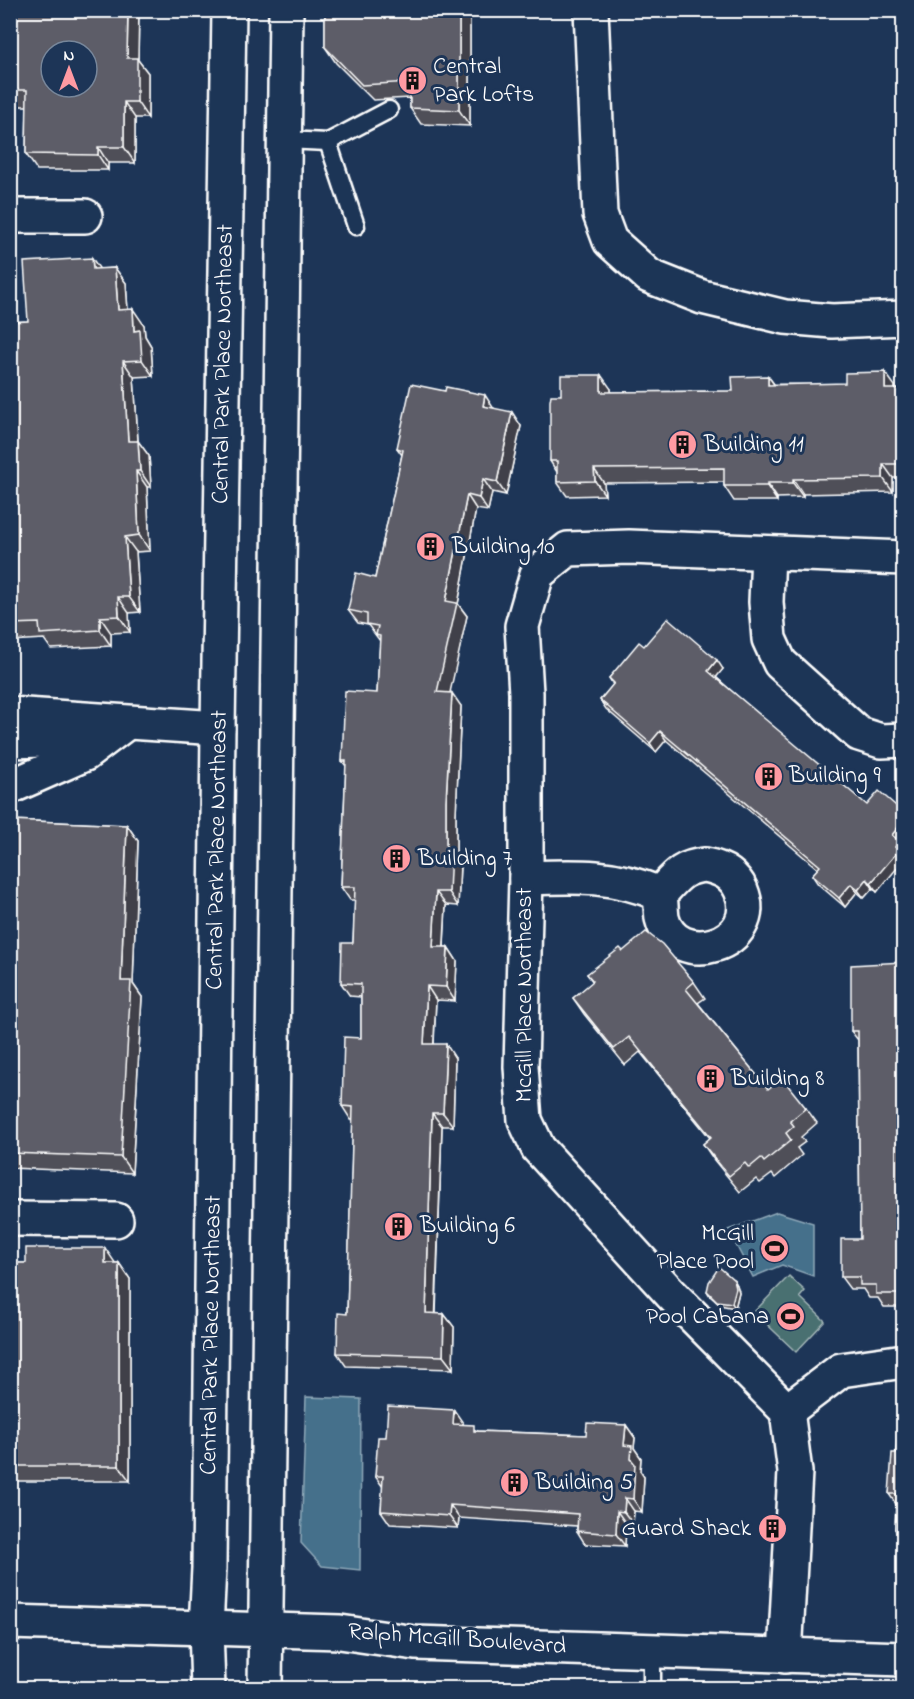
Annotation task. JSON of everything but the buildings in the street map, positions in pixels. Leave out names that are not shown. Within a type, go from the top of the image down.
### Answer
[{"type":"street","name":"Central Park Place Northeast","points":[[208,1689],[206,1628],[229,10]]},
{"type":"street","points":[[265,1689],[286,10]]},
{"type":"street","points":[[591,10],[600,214],[610,241],[650,276],[702,297],[785,317],[832,321],[903,318]]},
{"type":"street","points":[[10,216],[85,216]]},
{"type":"street","name":"McGill Place Northeast","points":[[787,1411],[672,1295],[538,1148],[525,1120],[521,1067],[526,878],[526,693],[522,626],[537,574],[568,549],[629,548],[903,558]]},
{"type":"street","points":[[768,553],[766,602],[769,639],[780,663],[859,734],[881,741],[903,740]]},
{"type":"street","points":[[10,714],[218,728]]},
{"type":"street","points":[[10,741],[45,740],[93,720]]},
{"type":"street","points":[[10,787],[85,754],[126,723]]},
{"type":"street","points":[[526,878],[579,876],[631,882],[660,894]]},
{"type":"street","points":[[10,1219],[116,1220]]},
{"type":"street","points":[[785,1656],[795,1472],[787,1411],[841,1370],[903,1361]]},
{"type":"street","name":"Ralph McGill Boulevard","points":[[10,1622],[340,1632],[416,1642],[903,1659]]},
{"type":"lane","points":[[284,140],[328,142],[389,110]]},
{"type":"lane","points":[[328,142],[356,226]]},
{"type":"lane","points":[[652,1651],[652,1689]]},
{"type":"green space","name":"Pool Cabana","points":[[789,1276],[805,1291],[800,1297],[825,1321],[796,1352],[754,1312]]},
{"type":"water","name":"McGill Place Pool","points":[[777,1212],[813,1223],[813,1276],[782,1265],[753,1277],[728,1230]]},
{"type":"water","points":[[306,1397],[361,1399],[360,1570],[322,1566],[301,1543]]},
{"type":"place","name":"Central Park Lofts","points":[[412,81]]},
{"type":"place","name":"Building 11","points":[[683,445]]},
{"type":"place","name":"Building 10","points":[[431,547]]},
{"type":"place","name":"Building 9","points":[[768,776]]},
{"type":"place","name":"Building 7","points":[[397,859]]},
{"type":"place","name":"Building 8","points":[[710,1079]]},
{"type":"place","name":"Building 6","points":[[399,1226]]},
{"type":"place","name":"McGill Place Pool","points":[[775,1248]]},
{"type":"place","name":"Pool Cabana","points":[[790,1317]]},
{"type":"place","name":"Building 5","points":[[514,1483]]},
{"type":"place","name":"Guard Shack","points":[[772,1529]]}]
